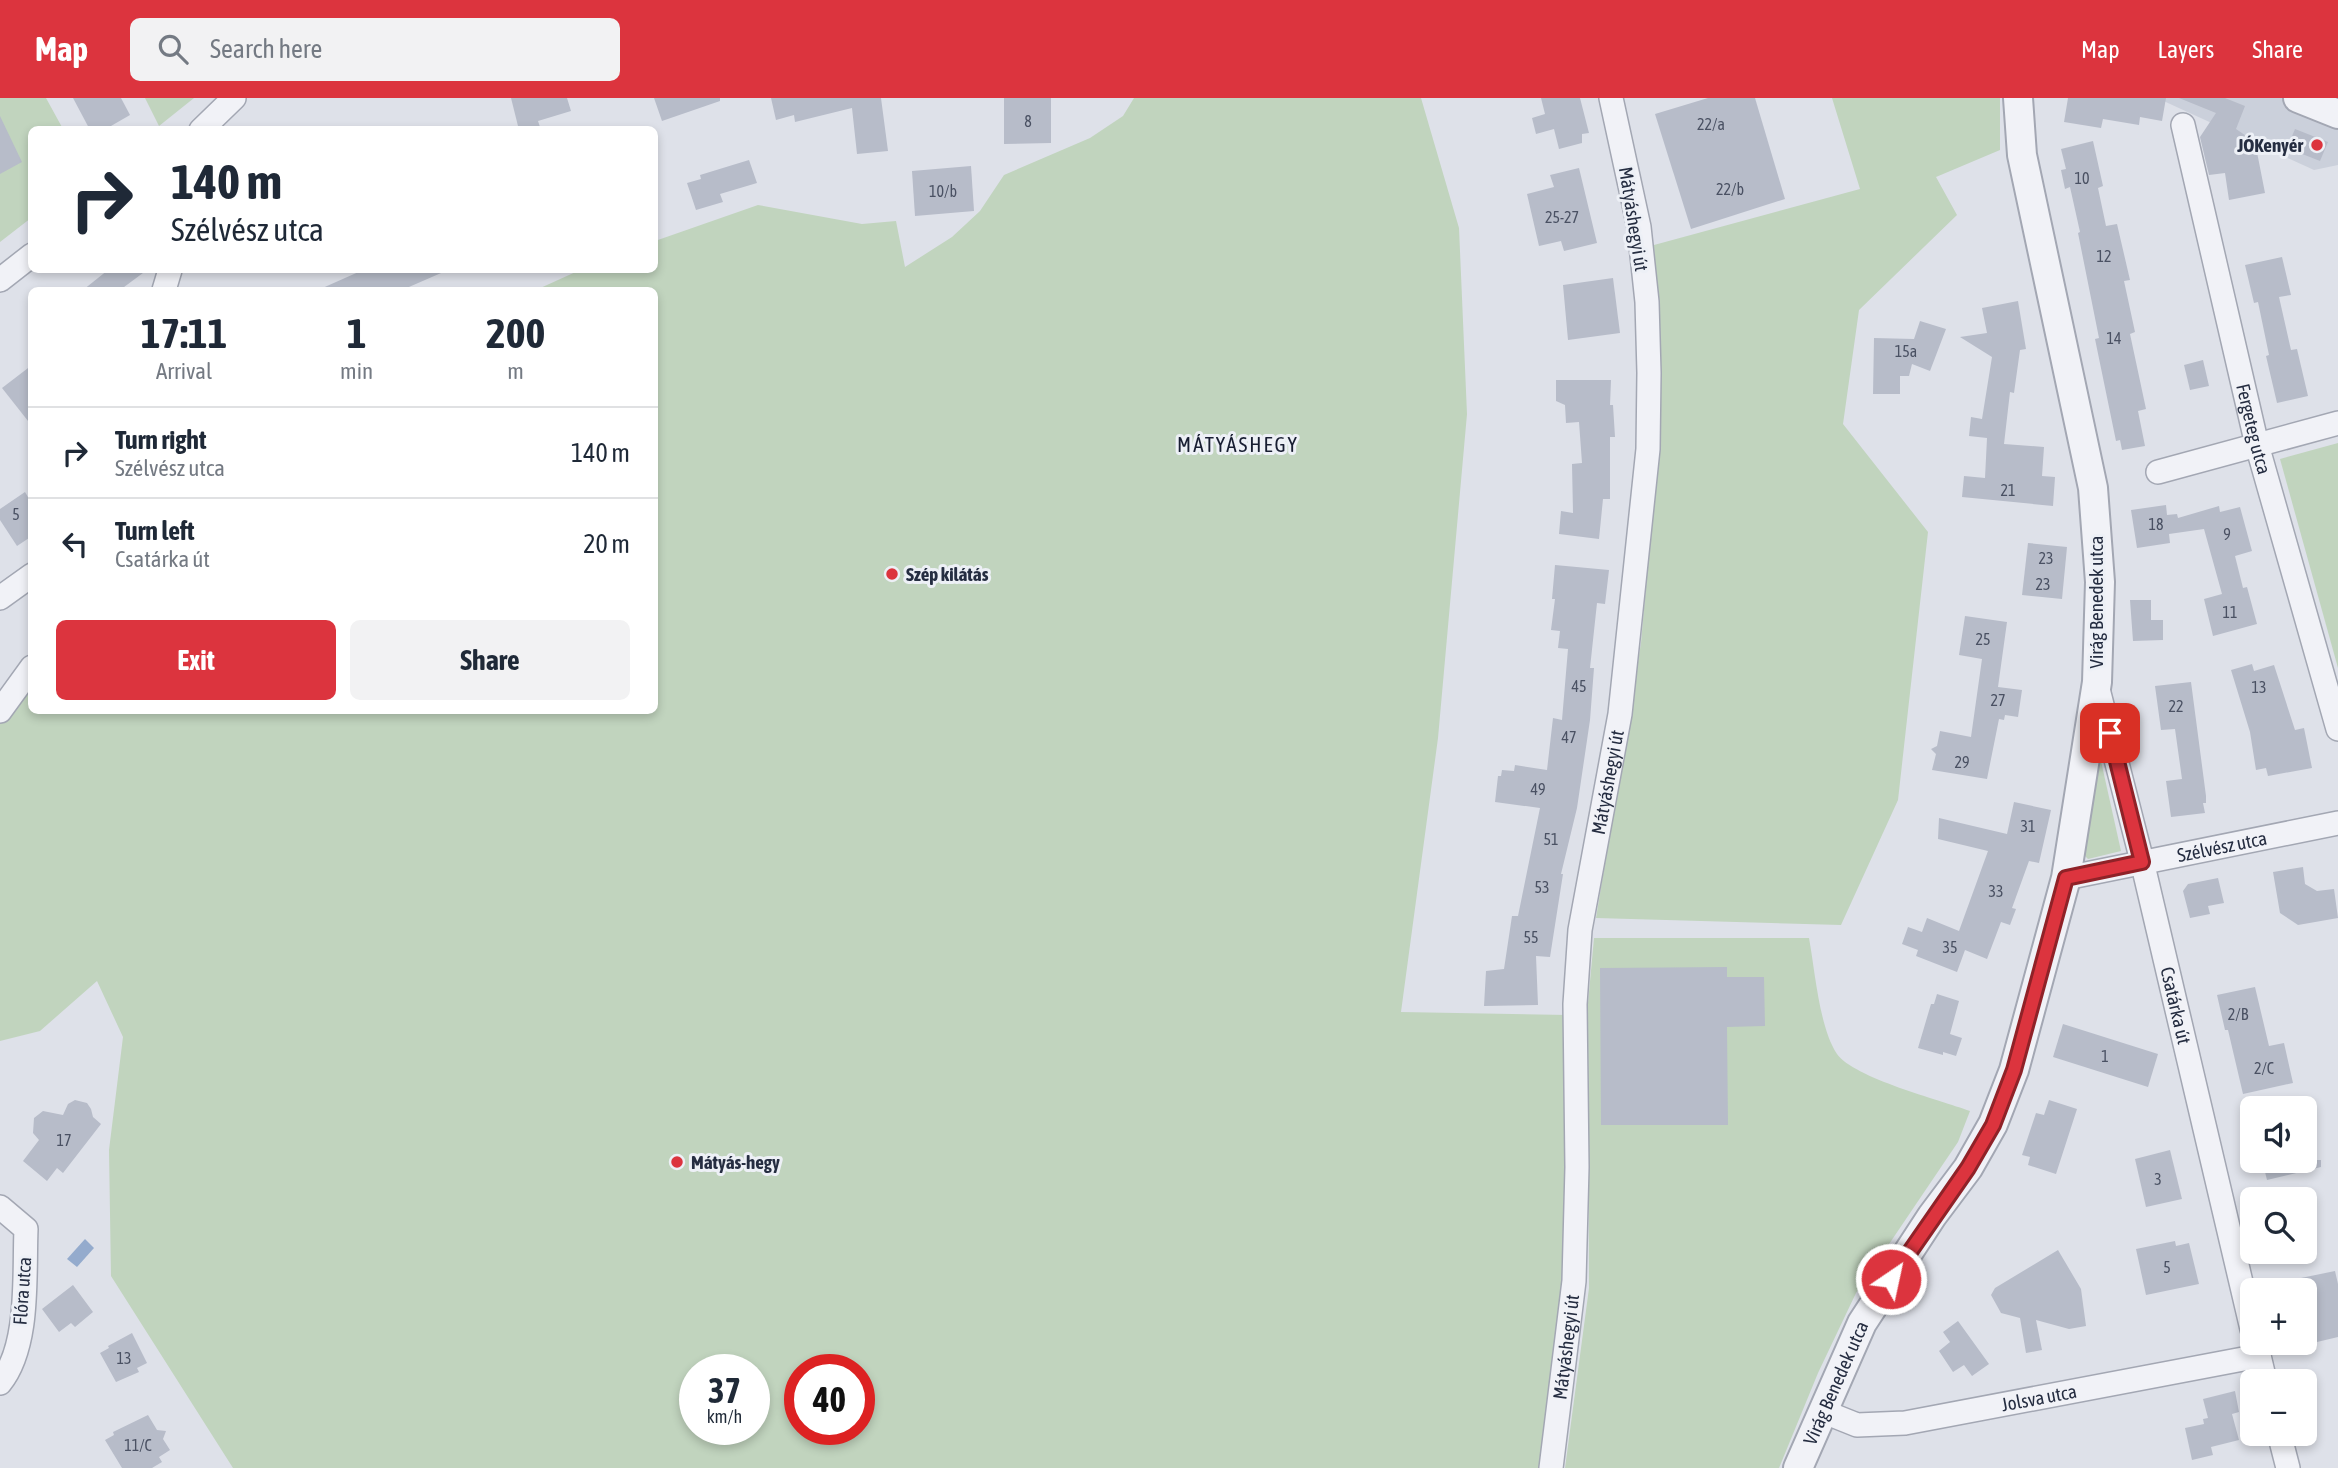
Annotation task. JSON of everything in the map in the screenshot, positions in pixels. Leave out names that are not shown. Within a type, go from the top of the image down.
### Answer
[{"type":"street","points":[[204,126],[234,98]]},
{"type":"street","name":"Mátyáshegyi út","points":[[1551,1468],[1574,1281],[1577,1167],[1575,1004],[1580,930],[1620,714],[1648,449],[1647,302],[1639,227],[1611,98]]},
{"type":"street","name":"Virág Benedek utca","points":[[1798,1468],[1862,1323],[1932,1216],[1968,1168],[1993,1125],[2014,1070],[2066,878],[2096,682],[2100,582],[2093,488],[2022,155],[2018,98]]},
{"type":"street","points":[[2298,98],[2338,114]]},
{"type":"street","name":"Fergeteg utca","points":[[2183,125],[2257,445],[2338,730]]},
{"type":"street","points":[[0,279],[28,257]]},
{"type":"street","points":[[2158,472],[2338,423]]},
{"type":"street","points":[[0,598],[28,578]]},
{"type":"street","points":[[0,711],[28,672]]},
{"type":"street","name":"Csatárka út","points":[[2096,682],[2142,862],[2240,1278]]},
{"type":"street","name":"Szélvész utca","points":[[2066,878],[2338,823]]},
{"type":"street","name":"Flóra utca","points":[[0,1207],[26,1229],[24,1295],[17,1351],[0,1383]]},
{"type":"street","name":"Jolsva utca","points":[[1822,1411],[1857,1425],[1905,1423],[2240,1353]]},
{"type":"street","points":[[2282,1446],[2288,1468]]},
{"type":"shaded area","points":[[2157,98],[2338,98],[2338,165],[2314,170]]},
{"type":"green space","points":[[0,98],[46,98],[61,126],[28,126],[28,220],[0,242]]},
{"type":"green space","points":[[145,98],[194,98],[159,126]]},
{"type":"green space","points":[[1134,98],[1421,98],[1459,228],[1467,414],[1438,738],[1401,1012],[1568,1015],[1569,1223],[1548,1468],[233,1468],[111,1276],[109,1150],[123,1037],[97,981],[40,1031],[0,1041],[0,711],[28,671],[28,714],[658,714],[658,287],[543,287],[573,273],[658,273],[658,240],[758,205],[862,224],[896,221],[905,267],[952,237],[980,211],[1004,175],[1090,138],[1123,116]]},
{"type":"green space","points":[[1832,98],[2000,98],[2000,150],[1936,177],[1957,215],[1859,310],[1843,424],[1928,532],[1898,800],[1841,925],[1596,918],[1641,643],[1660,425],[1654,245],[1860,189]]},
{"type":"green space","points":[[2338,443],[2338,668],[2280,459]]},
{"type":"green space","points":[[2099,752],[2121,851],[2088,859],[2083,854]]},
{"type":"green space","points":[[1594,938],[1809,938],[1822,1014],[1837,1054],[1846,1063],[1879,1080],[1970,1111],[1958,1142],[1856,1293],[1818,1373],[1779,1468],[1565,1468],[1589,1288],[1588,1003]]},
{"type":"water","points":[[85,1239],[94,1248],[77,1267],[67,1259]]},
{"type":"building","points":[[73,98],[121,98],[130,115],[111,126],[88,126]]},
{"type":"building","points":[[511,98],[567,98],[571,111],[538,121],[540,126],[518,126]]},
{"type":"building","points":[[654,98],[720,98],[720,101],[662,121]]},
{"type":"building","points":[[771,98],[881,98],[888,151],[857,154],[852,108],[795,122],[794,115],[776,120]]},
{"type":"building","points":[[1004,98],[1051,98],[1051,143],[1004,144]]},
{"type":"building","points":[[1541,98],[1580,98],[1589,133],[1582,134],[1582,143],[1559,149],[1554,129],[1536,134],[1532,118],[1545,114]]},
{"type":"building","points":[[1708,98],[1755,98],[1785,199],[1691,229],[1655,114]]},
{"type":"building","points":[[2068,98],[2166,98],[2162,121],[2140,117],[2139,125],[2103,119],[2101,128],[2064,122]]},
{"type":"building","points":[[2179,98],[2225,98],[2245,106],[2236,129],[2255,142],[2265,193],[2229,200],[2225,173],[2209,175],[2200,137],[2216,113]]},
{"type":"building","points":[[0,116],[22,162],[0,174]]},
{"type":"building","points":[[2295,129],[2328,142],[2320,161],[2287,148]]},
{"type":"building","points":[[2093,141],[2103,186],[2098,188],[2106,226],[2117,224],[2130,280],[2124,281],[2135,332],[2130,334],[2146,409],[2138,411],[2145,446],[2122,450],[2120,440],[2116,441],[2095,339],[2099,338],[2078,233],[2080,232],[2070,187],[2065,189],[2061,170],[2066,169],[2061,149]]},
{"type":"building","points":[[749,160],[757,183],[720,194],[723,202],[696,210],[687,183],[701,179],[700,175]]},
{"type":"building","points":[[971,166],[974,211],[915,216],[912,171]]},
{"type":"building","points":[[1579,168],[1597,243],[1564,251],[1561,241],[1539,246],[1527,194],[1554,187],[1550,175]]},
{"type":"building","points":[[2282,257],[2291,295],[2279,297],[2291,350],[2297,349],[2308,396],[2277,403],[2266,356],[2269,355],[2258,302],[2254,303],[2245,265]]},
{"type":"building","points":[[104,273],[143,273],[124,287],[87,287]]},
{"type":"building","points":[[356,273],[441,273],[409,287],[325,287]]},
{"type":"building","points":[[1613,278],[1620,333],[1568,340],[1563,285]]},
{"type":"building","points":[[2018,301],[2026,349],[2020,350],[2014,393],[2010,392],[2004,444],[2044,447],[2042,476],[2055,477],[2053,506],[1962,497],[1964,476],[1985,478],[1987,438],[1969,436],[1971,417],[1982,419],[1992,357],[1960,337],[1987,333],[1982,308]]},
{"type":"building","points":[[1920,321],[1946,329],[1930,371],[1912,364],[1909,376],[1900,376],[1900,394],[1873,394],[1874,338],[1914,339]]},
{"type":"building","points":[[2203,360],[2209,386],[2190,390],[2184,365]]},
{"type":"building","points":[[28,368],[28,421],[2,388]]},
{"type":"building","points":[[1556,380],[1611,380],[1610,405],[1613,405],[1615,437],[1610,437],[1610,499],[1603,499],[1599,539],[1559,534],[1561,511],[1573,513],[1572,464],[1582,463],[1579,422],[1566,423],[1565,405],[1556,401]]},
{"type":"building","points":[[25,492],[28,497],[28,539],[17,546],[0,520],[0,509]]},
{"type":"building","points":[[2166,505],[2167,515],[2177,514],[2178,518],[2219,506],[2220,512],[2240,507],[2252,551],[2235,556],[2243,588],[2247,587],[2257,624],[2213,636],[2204,599],[2222,594],[2204,529],[2169,534],[2170,543],[2137,548],[2131,510]]},
{"type":"building","points":[[2028,543],[2067,547],[2062,599],[2022,595]]},
{"type":"building","points":[[1555,565],[1609,570],[1605,604],[1597,603],[1590,668],[1594,668],[1590,720],[1577,808],[1561,874],[1550,957],[1536,956],[1538,1005],[1484,1006],[1486,971],[1504,969],[1512,916],[1518,916],[1540,808],[1495,802],[1498,776],[1501,776],[1502,770],[1514,771],[1515,765],[1547,770],[1553,718],[1562,720],[1568,649],[1558,648],[1560,631],[1551,630]]},
{"type":"building","points":[[2130,600],[2151,600],[2151,620],[2163,620],[2163,640],[2133,641]]},
{"type":"building","points":[[1965,616],[2007,622],[1998,687],[2022,690],[2018,717],[2005,715],[2004,720],[1999,719],[1987,779],[1932,770],[1936,754],[1931,749],[1937,746],[1940,731],[1971,737],[1982,659],[1959,655]]},
{"type":"building","points":[[2252,664],[2254,671],[2274,665],[2295,730],[2304,728],[2312,768],[2268,776],[2266,768],[2256,770],[2250,732],[2231,670]]},
{"type":"building","points":[[2191,682],[2206,796],[2206,803],[2203,803],[2205,813],[2171,817],[2166,781],[2182,779],[2175,729],[2161,730],[2155,686]]},
{"type":"building","points":[[2014,802],[2051,810],[2039,863],[2029,861],[2012,908],[2016,909],[2010,925],[2001,922],[1987,959],[1965,950],[1957,972],[1916,956],[1918,950],[1902,944],[1908,927],[1922,932],[1927,918],[1959,931],[1988,851],[1938,839],[1939,818],[2007,834]]},
{"type":"building","points":[[2303,867],[2305,884],[2317,891],[2334,889],[2338,918],[2298,925],[2280,913],[2273,872]]},
{"type":"building","points":[[2218,878],[2224,903],[2208,906],[2210,914],[2190,918],[2183,891],[2188,884]]},
{"type":"building","points":[[1727,967],[1727,977],[1764,977],[1765,1026],[1727,1027],[1728,1125],[1601,1125],[1600,968]]},
{"type":"building","points":[[2255,987],[2269,1046],[2284,1043],[2293,1083],[2243,1094],[2217,995]]},
{"type":"building","points":[[1937,994],[1959,1001],[1950,1034],[1962,1038],[1956,1056],[1918,1048],[1931,1004],[1934,1004]]},
{"type":"building","points":[[2063,1024],[2158,1054],[2148,1087],[2053,1057]]},
{"type":"building","points":[[75,1100],[87,1103],[93,1117],[101,1124],[63,1173],[57,1168],[47,1181],[23,1161],[39,1140],[33,1133],[34,1118],[43,1111],[63,1115],[68,1104]]},
{"type":"building","points":[[2049,1100],[2077,1109],[2056,1174],[2028,1165],[2030,1157],[2022,1155],[2036,1113],[2044,1115]]},
{"type":"building","points":[[2170,1150],[2182,1199],[2146,1207],[2135,1159]]},
{"type":"building","points":[[2265,1173],[2296,1173],[2267,1180]]},
{"type":"building","points":[[2175,1241],[2176,1246],[2189,1243],[2199,1284],[2146,1295],[2136,1249]]},
{"type":"building","points":[[2058,1250],[2081,1289],[2086,1326],[2069,1329],[2036,1320],[2042,1350],[2026,1353],[2020,1318],[2001,1313],[1991,1295],[1995,1288]]},
{"type":"building","points":[[2335,1271],[2338,1284],[2338,1337],[2317,1342],[2317,1278],[2301,1278]]},
{"type":"building","points":[[73,1285],[93,1312],[75,1327],[71,1323],[59,1332],[42,1309]]},
{"type":"building","points":[[1958,1321],[1989,1364],[1972,1376],[1964,1365],[1953,1372],[1939,1351],[1950,1342],[1943,1332]]},
{"type":"building","points":[[132,1333],[147,1363],[137,1368],[139,1372],[116,1382],[100,1353]]},
{"type":"building","points":[[2235,1391],[2239,1412],[2232,1414],[2239,1440],[2211,1447],[2213,1455],[2192,1460],[2185,1428],[2204,1424],[2203,1419],[2208,1418],[2203,1399]]},
{"type":"building","points":[[148,1415],[157,1430],[166,1431],[163,1439],[170,1450],[159,1457],[162,1462],[152,1468],[122,1468],[105,1440],[114,1435],[113,1432]]},
{"type":"place","name":"JÓKenyér","points":[[2317,145]]},
{"type":"place","name":"Szép kilátás","points":[[892,574]]},
{"type":"place","name":"Mátyás-hegy","points":[[677,1162]]},
{"type":"district","name":"MÁTYÁSHEGY","points":[[1238,444]]},
{"type":"route","points":[[1891,1279],[1932,1216],[1968,1168],[1993,1125],[2014,1070],[2066,878],[2142,862],[2110,733]]}]
